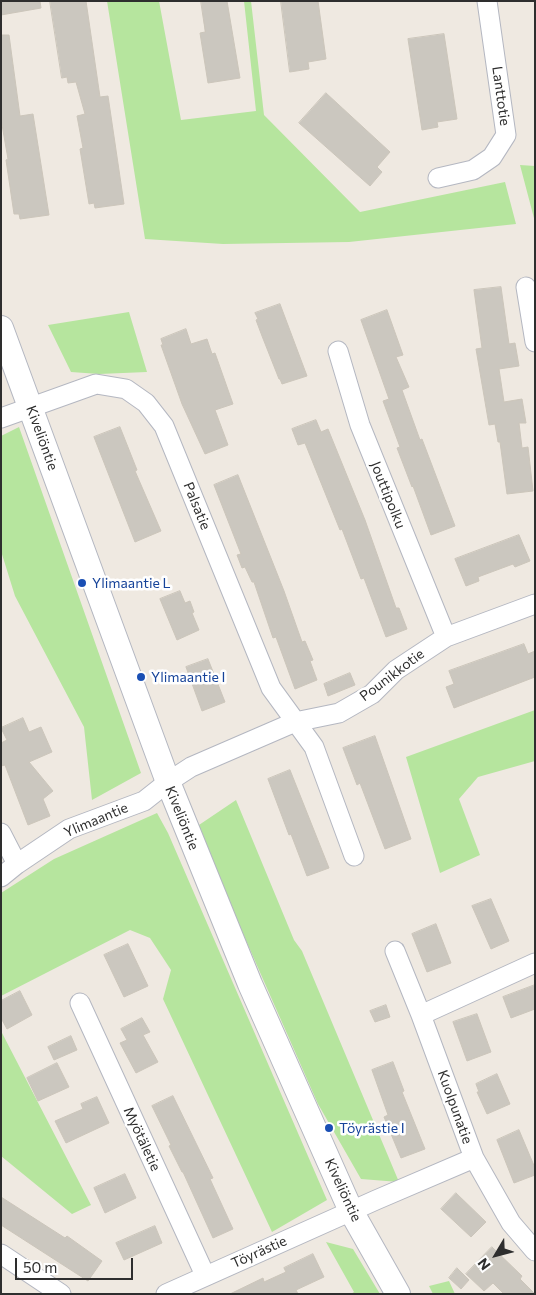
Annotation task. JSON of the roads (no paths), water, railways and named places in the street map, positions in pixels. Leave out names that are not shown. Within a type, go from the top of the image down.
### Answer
[{"type":"street","name":"Lanttotie","points":[[438,178],[473,170],[492,157],[506,135],[487,1]]},
{"type":"street","points":[[526,287],[535,342]]},
{"type":"street","name":"Kiveliöntie","points":[[1,328],[168,782],[250,984],[351,1211],[398,1294]]},
{"type":"street","name":"Jouttipolku","points":[[338,351],[360,425],[446,637]]},
{"type":"street","name":"Palsatie","points":[[1,418],[96,384],[126,389],[146,403],[164,426],[271,688],[314,747],[354,856]]},
{"type":"street","name":"Pounikkotie","points":[[168,782],[191,768],[295,722],[339,713],[372,694],[396,670],[446,637],[535,604]]},
{"type":"street","name":"Ylimaantie","points":[[1,877],[17,864],[70,829],[144,800],[168,782]]},
{"type":"street","points":[[1,834],[17,864]]},
{"type":"street","name":"Kuolpunatie","points":[[395,951],[474,1158],[511,1223],[535,1251]]},
{"type":"street","points":[[421,1015],[535,962]]},
{"type":"street","name":"Myötäletie","points":[[80,1003],[205,1276]]},
{"type":"street","name":"Töyrästie","points":[[166,1294],[474,1158]]},
{"type":"street","points":[[1,1254],[61,1294]]},
{"type":"place","name":"Ylimaantie L","points":[[82,583]]},
{"type":"place","name":"Ylimaantie I","points":[[141,677]]},
{"type":"place","name":"Töyrästie I","points":[[329,1128]]}]
